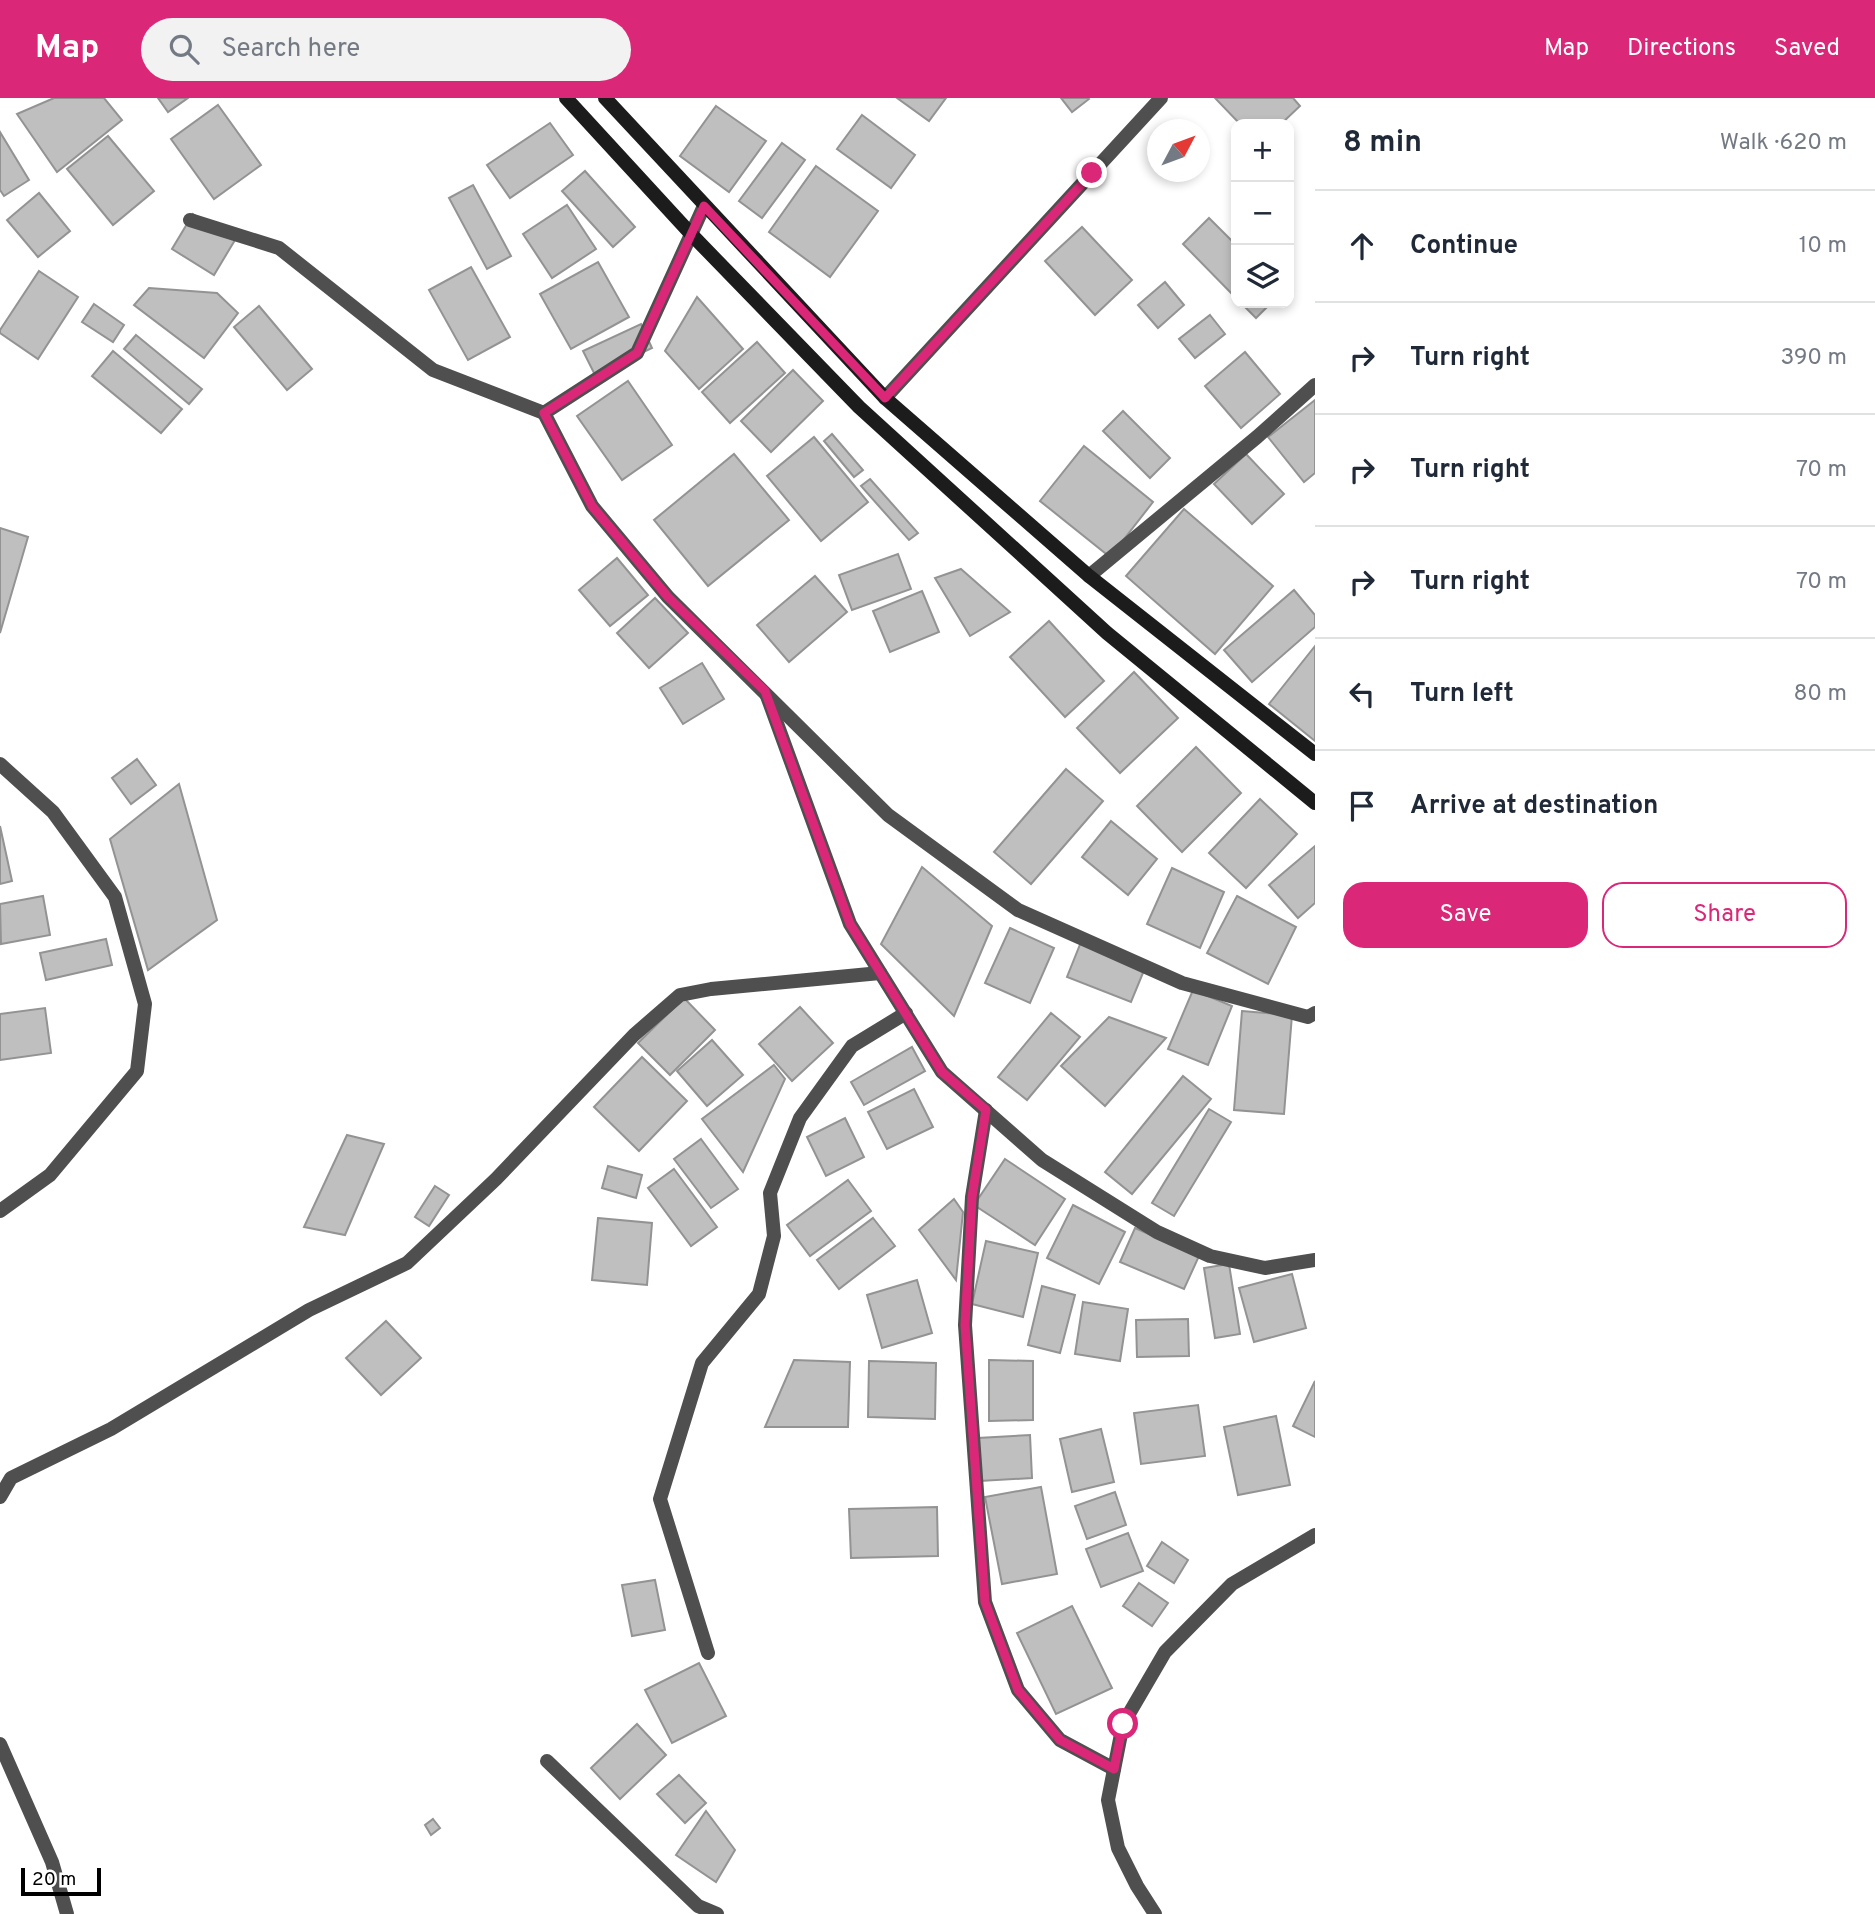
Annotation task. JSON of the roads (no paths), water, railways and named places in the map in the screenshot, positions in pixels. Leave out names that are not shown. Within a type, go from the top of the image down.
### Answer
[{"type":"street","points":[[566,98],[691,234],[859,407],[1107,633],[1315,803]]},
{"type":"street","points":[[605,98],[885,398],[1089,576],[1315,754]]},
{"type":"street","points":[[885,398],[1161,98]]},
{"type":"street","points":[[544,413],[637,353],[704,206]]},
{"type":"street","points":[[190,220],[279,248],[433,370],[544,413],[592,506],[668,597],[888,815],[1018,910],[1182,983],[1308,1017],[1315,1013]]},
{"type":"street","points":[[1089,576],[1257,437],[1315,385]]},
{"type":"street","points":[[765,691],[850,924],[942,1072],[1042,1160],[1157,1232],[1210,1256],[1265,1268],[1315,1260]]},
{"type":"street","points":[[0,764],[52,811],[115,897],[145,1004],[137,1071],[50,1175],[0,1212]]},
{"type":"street","points":[[0,1497],[11,1478],[111,1429],[309,1310],[407,1263],[496,1179],[634,1035],[680,995],[711,989],[880,973]]},
{"type":"street","points":[[708,1653],[660,1499],[702,1363],[758,1294],[774,1236],[770,1193],[800,1118],[852,1046],[906,1013]]},
{"type":"street","points":[[986,1110],[972,1197],[965,1325],[985,1602],[1018,1690],[1060,1740],[1114,1769]]},
{"type":"street","points":[[1155,1914],[1118,1848],[1108,1800],[1123,1724],[1165,1652],[1232,1584],[1315,1535]]},
{"type":"street","points":[[0,1744],[52,1862],[67,1914]]},
{"type":"street","points":[[547,1761],[698,1906],[716,1914]]}]
